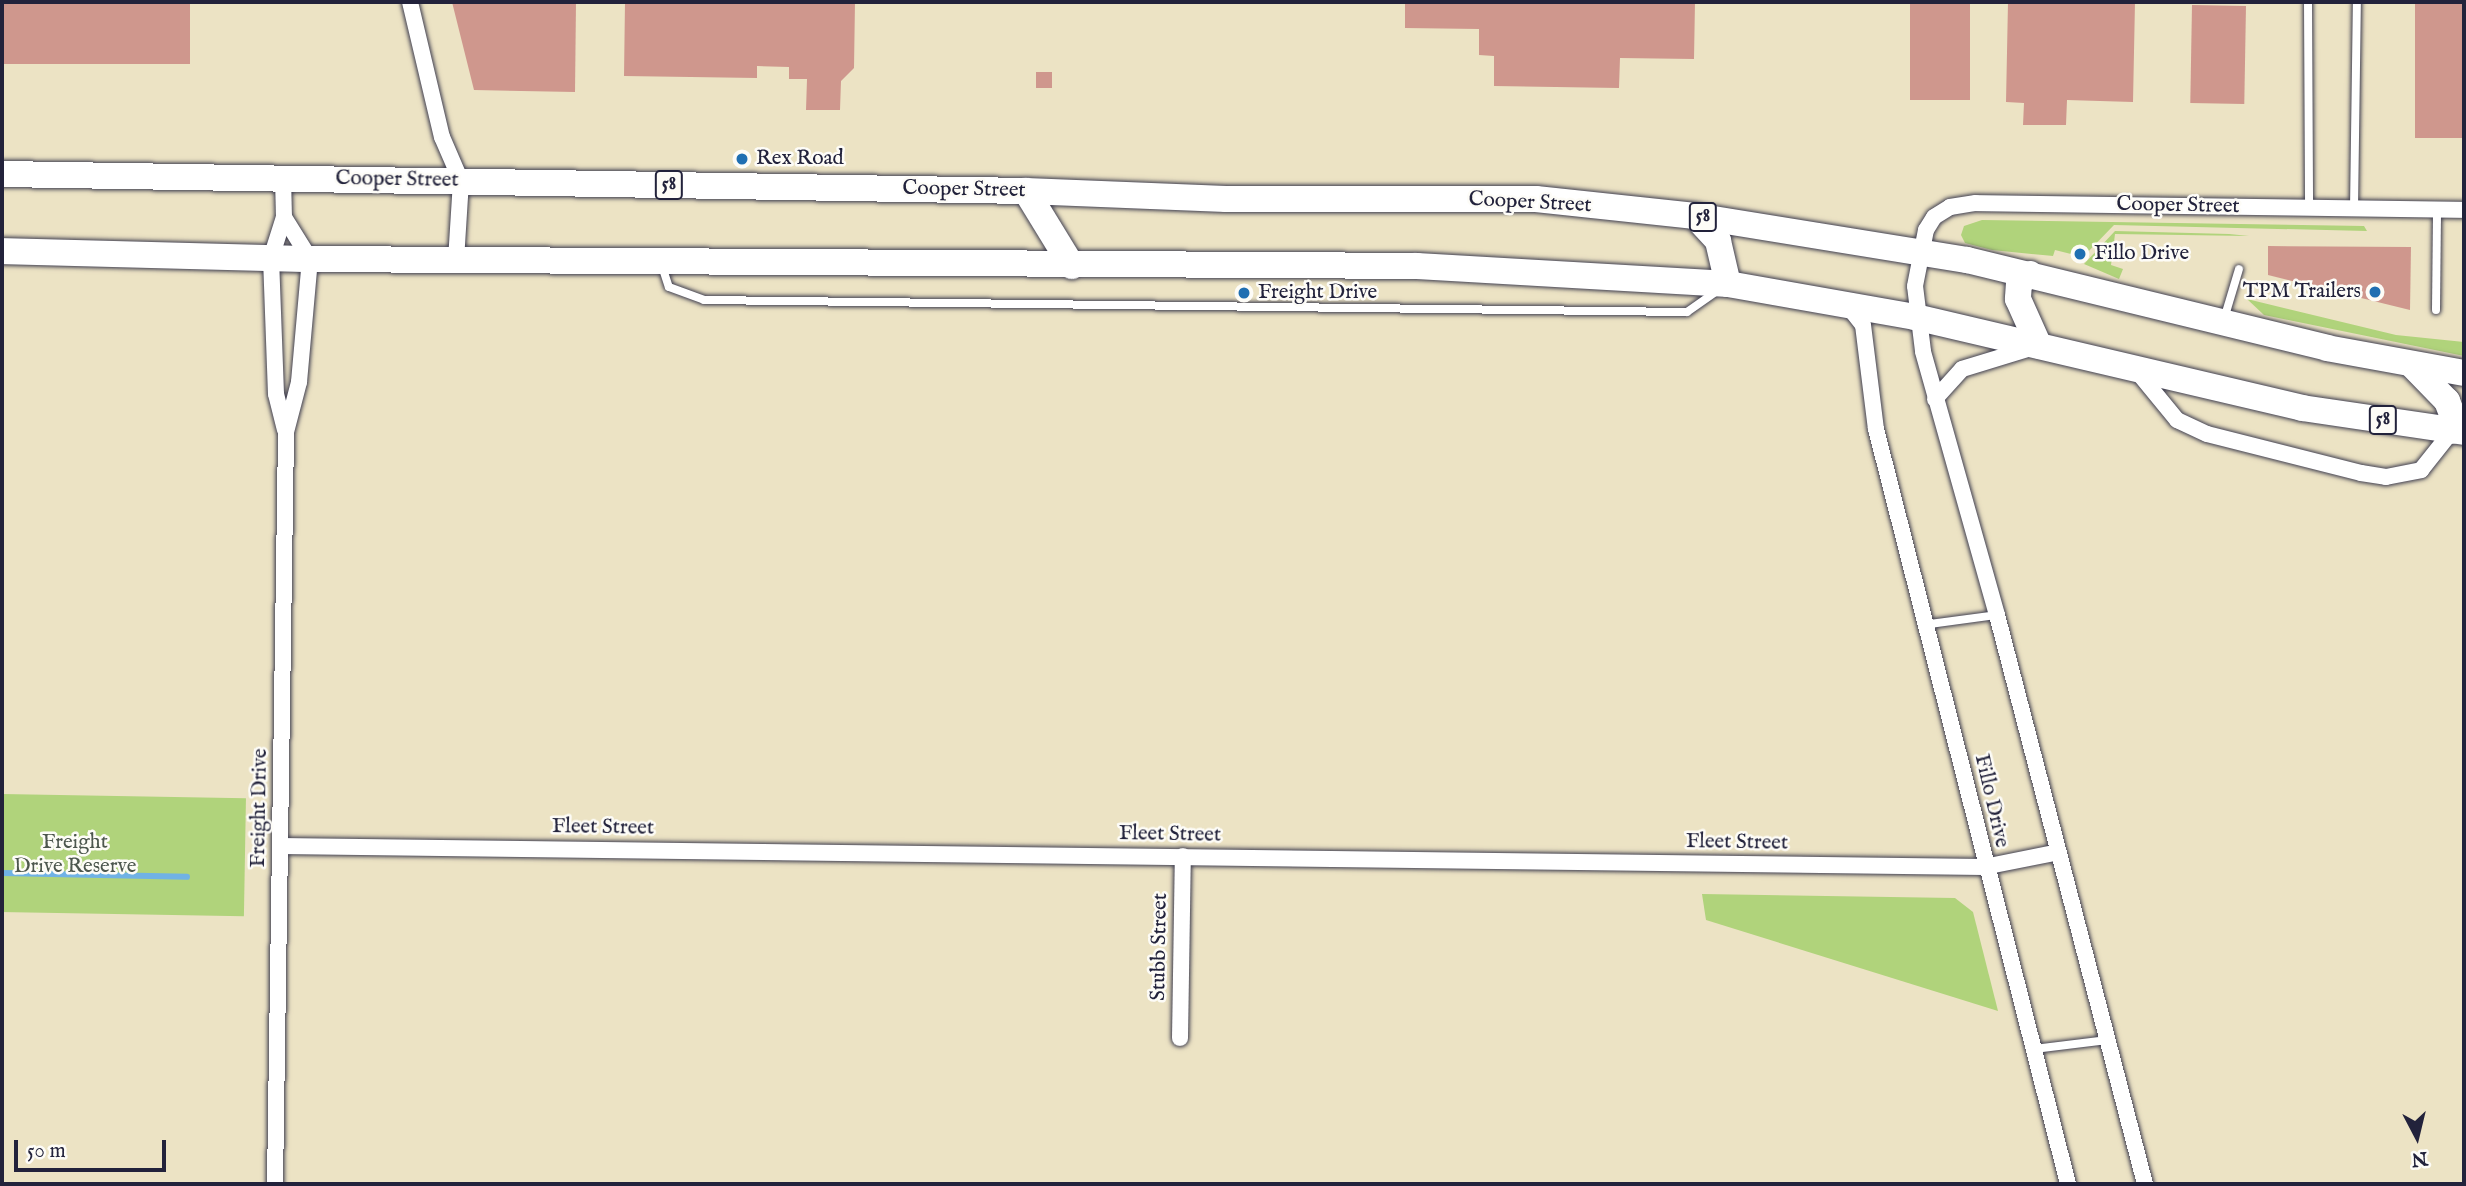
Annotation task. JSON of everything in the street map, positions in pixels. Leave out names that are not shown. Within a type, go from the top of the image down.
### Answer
[{"type":"main road","name":"Cooper Street","points":[[2,174],[1026,191],[1226,199],[1536,199],[1695,216],[1922,253],[2030,274],[2410,364],[2464,373]]},
{"type":"main road","points":[[1026,191],[1072,266]]},
{"type":"main road","points":[[1695,216],[1718,241],[1728,284]]},
{"type":"main road","name":"58","points":[[2,251],[310,259],[660,260],[1072,266],[1417,266],[1728,284],[1916,317],[2302,408],[2458,431]]},
{"type":"main road","points":[[2030,274],[2019,283],[2018,299],[2039,346]]},
{"type":"main road","points":[[2410,364],[2447,401],[2458,431]]},
{"type":"street","points":[[410,2],[442,136],[461,181],[456,260]]},
{"type":"street","name":"Freight Drive","points":[[283,177],[284,217],[271,258],[276,394],[286,432]]},
{"type":"street","name":"Cooper Street","points":[[1916,317],[1915,286],[1922,253],[1934,217],[1950,206],[1976,203],[2464,210]]},
{"type":"street","points":[[284,217],[310,259]]},
{"type":"street","name":"Freight Drive","points":[[275,1184],[286,432],[299,382],[310,259]]},
{"type":"street","name":"Fillo Drive","points":[[1848,306],[1863,325],[1877,429],[1930,624],[1984,867],[2068,1184]]},
{"type":"street","points":[[1916,317],[1935,399],[1997,615],[2145,1184]]},
{"type":"street","points":[[1935,399],[1962,369],[2039,346]]},
{"type":"street","points":[[2136,369],[2177,420],[2207,434],[2361,472],[2395,477],[2421,470],[2458,431]]},
{"type":"street","name":"Fleet Street","points":[[280,846],[1984,867],[2059,852]]},
{"type":"street","name":"Stubb Street","points":[[1180,1038],[1183,856]]},
{"type":"lane","points":[[2308,2],[2309,208]]},
{"type":"lane","points":[[2354,209],[2357,2]]},
{"type":"lane","points":[[2436,310],[2437,210]]},
{"type":"lane","points":[[660,260],[669,287],[704,300],[1687,312],[1728,284]]},
{"type":"lane","points":[[2224,322],[2239,269]]},
{"type":"lane","points":[[1930,624],[1997,615]]},
{"type":"lane","points":[[2032,1049],[2107,1040]]},
{"type":"green space","points":[[1982,220],[2364,226],[2367,231],[2114,225],[2083,257],[2055,250],[2053,256],[1992,250],[1965,243],[1961,235],[1964,226]]},
{"type":"green space","points":[[2115,231],[2249,236],[2115,234],[2111,265],[2123,269],[2119,279],[2084,264]]},
{"type":"green space","points":[[2247,299],[2396,335],[2464,342],[2464,356],[2264,315]]},
{"type":"green space","name":"Freight Drive Reserve","points":[[2,794],[246,798],[244,916],[2,912]]},
{"type":"green space","points":[[1702,894],[1955,898],[1973,912],[1998,1011],[1706,920]]},
{"type":"building","points":[[2,2],[190,2],[190,64],[2,64]]},
{"type":"building","points":[[452,2],[576,2],[575,92],[474,90]]},
{"type":"building","points":[[625,2],[855,2],[854,68],[841,81],[840,110],[806,110],[807,79],[789,79],[789,67],[757,66],[757,78],[624,76]]},
{"type":"building","points":[[1405,2],[1695,2],[1694,59],[1620,58],[1619,88],[1494,86],[1494,56],[1479,55],[1479,29],[1405,28]]},
{"type":"building","points":[[1910,2],[1970,2],[1970,100],[1910,100]]},
{"type":"building","points":[[2008,2],[2135,2],[2133,102],[2067,100],[2066,125],[2023,125],[2024,103],[2006,102]]},
{"type":"building","points":[[2415,2],[2463,2],[2463,138],[2415,138]]},
{"type":"building","points":[[2192,5],[2246,6],[2244,104],[2190,103]]},
{"type":"building","points":[[1036,72],[1052,72],[1052,88],[1036,88]]},
{"type":"building","name":"TPM Trailers","points":[[2268,246],[2411,247],[2410,310],[2268,275]]},
{"type":"waterway","points":[[2,873],[187,877]]},
{"type":"place","name":"Rex Road","points":[[742,159]]},
{"type":"place","name":"Fillo Drive","points":[[2080,254]]},
{"type":"place","name":"TPM Trailers","points":[[2375,292]]},
{"type":"place","name":"Freight Drive","points":[[1244,293]]}]
